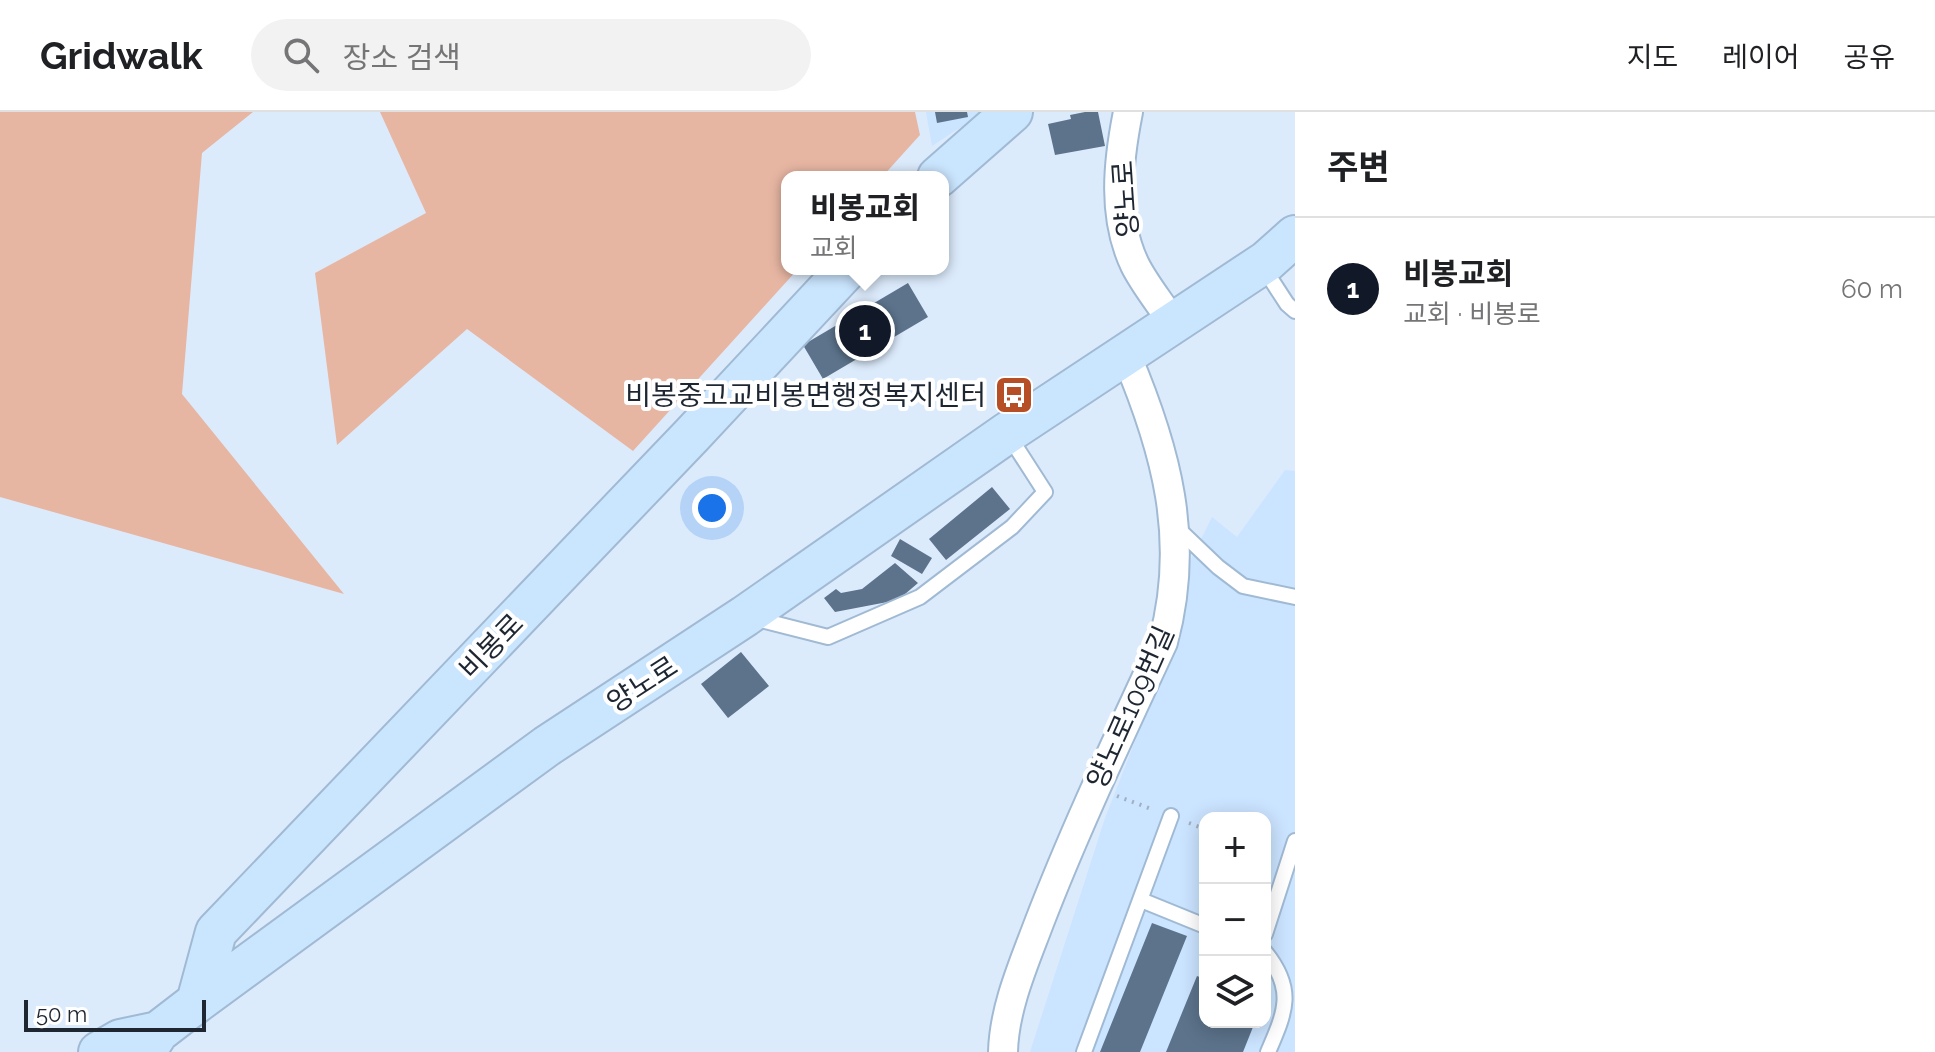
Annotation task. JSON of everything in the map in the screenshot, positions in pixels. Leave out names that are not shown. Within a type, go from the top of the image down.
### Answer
[{"type":"street","points":[[944,171],[1000,117],[1032,112]]},
{"type":"street","name":"양노로","points":[[1127,112],[1118,162],[1123,227],[1137,269],[1173,323]]},
{"type":"street","name":"양노로","points":[[197,1002],[547,746],[745,616],[1007,433],[1261,264],[1295,236]]},
{"type":"street","name":"비봉로","points":[[197,1002],[216,932],[841,275]]},
{"type":"street","name":"양노로109번길","points":[[1003,1052],[1012,1003],[1025,961],[1067,849],[1163,642],[1174,588],[1174,525],[1158,437],[1126,355]]},
{"type":"street","points":[[99,1052],[120,1040],[151,1042],[197,1002]]},
{"type":"lane","points":[[1261,264],[1289,307],[1295,311]]},
{"type":"lane","points":[[745,616],[828,637],[920,597],[1012,527],[1045,492],[1007,433]]},
{"type":"lane","points":[[1174,525],[1243,586],[1295,597]]},
{"type":"lane","points":[[1084,1052],[1171,816]]},
{"type":"lane","points":[[1271,912],[1295,841]]},
{"type":"lane","points":[[1141,900],[1199,924]]},
{"type":"lane","points":[[1268,956],[1286,980],[1289,1004],[1268,1052]]},
{"type":"path","points":[[1124,798],[1171,816]]},
{"type":"shaded area","points":[[0,112],[253,112],[202,153],[182,394],[344,594],[0,497]]},
{"type":"shaded area","points":[[380,112],[915,112],[920,135],[887,171],[781,171],[781,275],[793,275],[633,451],[467,329],[337,445],[315,273],[426,213]]},
{"type":"shaded area","points":[[926,112],[984,112],[932,146]]},
{"type":"shaded area","points":[[1285,470],[1295,471],[1295,1052],[1030,1052],[1105,818],[1182,621],[1186,569],[1212,517],[1237,537]]},
{"type":"building","points":[[935,112],[967,112],[968,117],[937,123]]},
{"type":"building","points":[[1085,112],[1098,112],[1105,146],[1055,155],[1048,124]]},
{"type":"building","points":[[908,283],[928,317],[823,379],[803,345]]},
{"type":"building","points":[[992,487],[1010,509],[946,560],[929,539]]},
{"type":"building","points":[[900,539],[932,558],[922,574],[891,556]]},
{"type":"building","points":[[895,563],[918,583],[898,600],[835,612],[824,598],[836,589],[841,593],[862,589]]},
{"type":"building","points":[[741,652],[769,686],[728,718],[701,684]]},
{"type":"building","points":[[1152,923],[1187,936],[1140,1052],[1100,1052]]},
{"type":"building","points":[[1197,976],[1199,1028],[1253,1028],[1243,1052],[1166,1052]]},
{"type":"place","name":"비봉교회","points":[[865,331]]},
{"type":"place","name":"비봉중고교비봉면행정복지센터","points":[[1014,395]]}]
